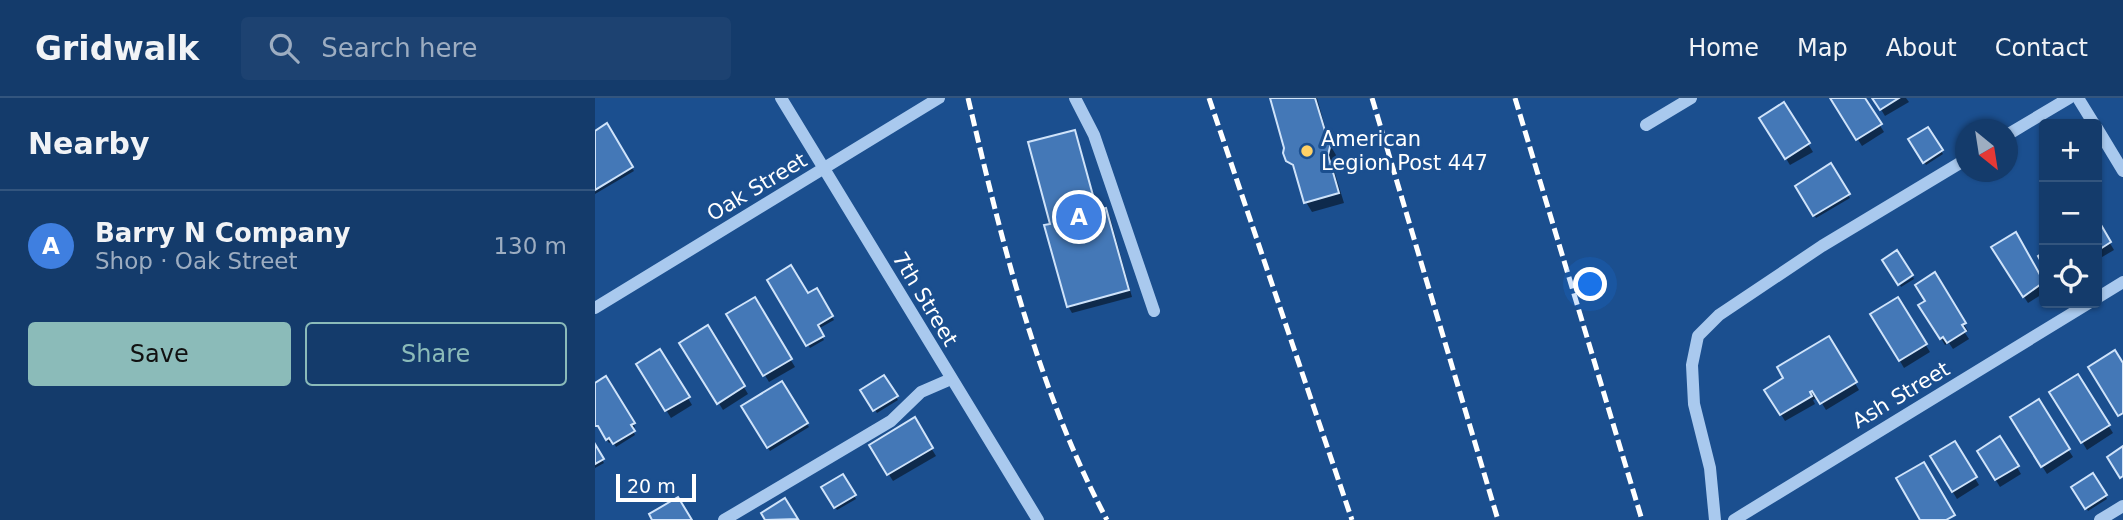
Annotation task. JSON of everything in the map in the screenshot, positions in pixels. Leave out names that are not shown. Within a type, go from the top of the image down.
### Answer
[{"type":"street","name":"7th Street","points":[[781,98],[1038,520]]},
{"type":"street","name":"Oak Street","points":[[595,308],[939,98]]},
{"type":"street","points":[[1075,98],[1094,135],[1154,311]]},
{"type":"street","points":[[1646,125],[1691,98]]},
{"type":"street","points":[[2018,128],[2069,98]]},
{"type":"street","points":[[2078,98],[2092,119]]},
{"type":"street","points":[[2102,136],[2123,171]]},
{"type":"street","points":[[1715,520],[1710,468],[1694,404],[1692,365],[1698,336],[1719,315],[1822,246],[1955,166]]},
{"type":"street","points":[[2102,295],[2123,282]]},
{"type":"street","name":"Ash Street","points":[[1734,520],[2081,308]]},
{"type":"street","points":[[724,520],[891,421],[921,392],[951,379]]},
{"type":"street","points":[[2100,520],[2123,506]]},
{"type":"building","name":"American Legion Post 447","points":[[1270,98],[1315,98],[1331,143],[1328,155],[1339,193],[1304,203],[1293,165],[1286,161],[1283,153],[1284,148]]},
{"type":"building","points":[[1830,98],[1865,98],[1882,124],[1856,140]]},
{"type":"building","points":[[1872,98],[1899,98],[1880,110]]},
{"type":"building","points":[[1784,102],[1810,143],[1785,159],[1759,118]]},
{"type":"building","points":[[607,123],[633,167],[595,190],[595,131]]},
{"type":"building","points":[[1928,127],[1943,150],[1923,163],[1908,139]]},
{"type":"building","points":[[1075,130],[1097,210],[1106,208],[1129,290],[1067,307],[1044,225],[1050,224],[1028,142]]},
{"type":"building","points":[[1831,163],[1850,194],[1813,216],[1795,186]]},
{"type":"building","points":[[2102,227],[2111,242],[2102,248]]},
{"type":"building","points":[[2016,232],[2039,273],[2039,286],[2023,297],[1991,247]]},
{"type":"building","points":[[1897,250],[1913,275],[1898,285],[1882,260]]},
{"type":"building","points":[[791,265],[808,293],[817,288],[833,316],[818,325],[824,336],[806,346],[767,280]]},
{"type":"building","points":[[1935,272],[1966,323],[1962,325],[1966,331],[1947,343],[1943,337],[1940,339],[1918,305],[1925,301],[1915,285]]},
{"type":"building","points":[[755,297],[792,359],[763,376],[726,314]]},
{"type":"building","points":[[1898,297],[1927,344],[1899,361],[1870,314]]},
{"type":"building","points":[[708,325],[745,386],[717,404],[679,343]]},
{"type":"building","points":[[1829,336],[1857,382],[1820,404],[1812,391],[1812,396],[1780,415],[1764,390],[1783,378],[1777,367]]},
{"type":"building","points":[[660,349],[690,397],[665,411],[636,364]]},
{"type":"building","points":[[2115,350],[2123,363],[2123,413],[2118,416],[2088,367]]},
{"type":"building","points":[[2078,374],[2110,425],[2081,443],[2049,392]]},
{"type":"building","points":[[884,375],[898,396],[873,411],[860,390]]},
{"type":"building","points":[[606,376],[635,423],[631,425],[635,431],[613,444],[609,438],[606,440],[598,426],[595,426],[595,383]]},
{"type":"building","points":[[782,381],[808,423],[767,448],[741,406]]},
{"type":"building","points":[[2039,399],[2070,449],[2041,467],[2010,417]]},
{"type":"building","points":[[915,417],[933,448],[887,475],[869,445]]},
{"type":"building","points":[[2000,436],[2019,466],[1995,480],[1977,451]]},
{"type":"building","points":[[1955,441],[1977,477],[1952,492],[1930,456]]},
{"type":"building","points":[[595,444],[604,459],[595,464]]},
{"type":"building","points":[[2123,446],[2123,476],[2120,478],[2107,457]]},
{"type":"building","points":[[1924,462],[1955,515],[1946,520],[1920,520],[1896,478]]},
{"type":"building","points":[[2093,473],[2107,495],[2085,509],[2071,487]]},
{"type":"building","points":[[843,474],[856,495],[834,508],[821,487]]},
{"type":"building","points":[[678,497],[692,520],[652,520],[649,514]]},
{"type":"building","points":[[785,498],[798,519],[765,520],[761,513]]},
{"type":"railway","points":[[968,98],[1008,260],[1041,367],[1082,470],[1107,520]]},
{"type":"railway","points":[[1209,98],[1352,520]]},
{"type":"railway","points":[[1372,98],[1498,520]]},
{"type":"railway","points":[[1515,98],[1642,520]]},
{"type":"place","name":"American Legion Post 447","points":[[1307,151]]},
{"type":"place","name":"Barry N Company","points":[[1079,217]]}]
